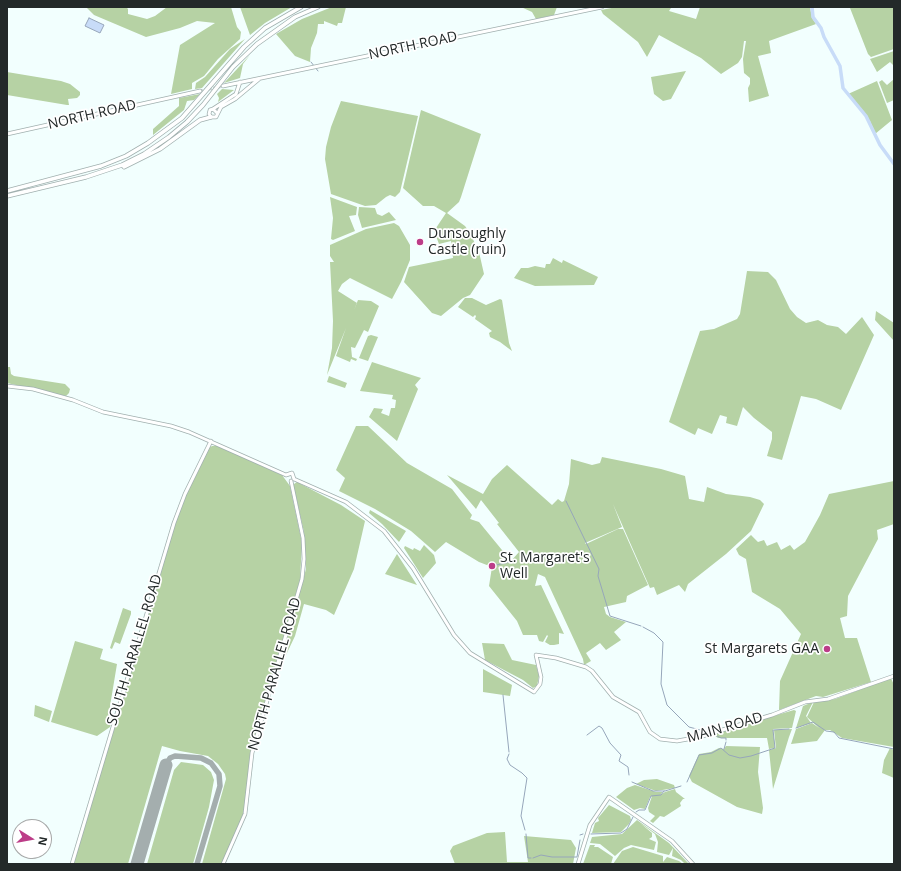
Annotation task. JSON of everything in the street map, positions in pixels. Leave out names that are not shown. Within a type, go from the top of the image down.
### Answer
[{"type":"highway","points":[[7,191],[100,166],[126,156],[148,143],[182,118],[244,47],[265,28],[301,7]]},
{"type":"highway","points":[[7,196],[108,171],[151,149],[169,137],[191,117],[233,67],[261,40],[296,17],[318,7]]},
{"type":"highway","points":[[36,189],[90,178],[133,163],[169,144],[200,120],[211,117]]},
{"type":"main road","name":"NORTH ROAD","points":[[223,86],[602,7]]},
{"type":"main road","points":[[240,82],[234,96],[213,109],[209,113],[211,117],[216,117],[221,107],[260,78]]},
{"type":"main road","points":[[240,82],[240,94]]},
{"type":"main road","points":[[231,84],[236,90],[234,96]]},
{"type":"main road","name":"NORTH ROAD","points":[[7,134],[200,91]]},
{"type":"main road","points":[[213,109],[217,113]]},
{"type":"main road","points":[[7,386],[33,389],[114,414],[171,426],[211,441],[286,475],[292,473],[294,479],[291,482],[287,480],[286,475]]},
{"type":"main road","name":"SOUTH PARALLEL ROAD","points":[[72,864],[174,523],[187,488],[211,441]]},
{"type":"main road","name":"MAIN ROAD","points":[[294,479],[346,502],[376,524],[395,543],[407,559],[446,624],[464,647],[478,658],[524,684],[534,692],[540,684],[541,677],[536,655],[556,658],[588,669],[613,697],[639,712],[648,730],[656,738],[677,741],[709,734],[772,715],[804,702],[828,699],[894,676]]},
{"type":"main road","name":"NORTH PARALLEL ROAD","points":[[223,864],[245,814],[252,753],[302,579],[304,559],[303,538],[291,482]]},
{"type":"main road","points":[[578,864],[590,825],[609,797],[672,841],[693,864]]},
{"type":"green space","points":[[86,7],[126,7],[128,9],[128,14],[147,19],[155,16],[167,7],[231,7],[237,27],[241,32],[240,39],[218,59],[204,76],[192,83],[192,89],[171,94],[180,45],[215,23],[197,21],[180,28],[146,37],[94,15]]},
{"type":"green space","points":[[240,7],[292,7],[265,23],[250,35]]},
{"type":"green space","points":[[332,7],[346,7],[342,23],[338,23],[337,26],[324,21],[324,24],[318,24],[317,33],[311,48],[310,62],[295,56],[276,34],[302,19]]},
{"type":"green space","points":[[521,7],[557,7],[554,15],[536,19],[532,12]]},
{"type":"green space","points":[[617,7],[671,8],[669,11],[696,19],[700,7],[810,7],[812,18],[816,24],[769,41],[771,53],[758,56],[769,96],[749,102],[748,88],[750,78],[744,73],[743,59],[746,41],[744,41],[742,57],[738,63],[721,74],[701,58],[659,35],[647,57],[638,42],[603,14],[601,10]]},
{"type":"green space","points":[[894,7],[894,49],[871,57],[868,54],[850,8]]},
{"type":"green space","points":[[245,39],[202,88],[195,89],[196,83],[205,77],[230,49]]},
{"type":"green space","points":[[894,51],[894,66],[890,62],[877,72],[870,59]]},
{"type":"green space","points":[[250,55],[243,64],[240,78],[224,83]]},
{"type":"green space","points":[[686,71],[671,99],[663,101],[654,94],[651,77]]},
{"type":"green space","points":[[7,72],[61,81],[70,84],[80,92],[80,95],[77,98],[68,99],[69,105],[67,105],[7,95]]},
{"type":"green space","points":[[894,79],[894,100],[887,103],[879,82],[882,80],[887,85]]},
{"type":"green space","points":[[877,81],[892,120],[875,134],[870,121],[848,94]]},
{"type":"green space","points":[[222,89],[234,90],[218,102],[219,98],[217,94]]},
{"type":"green space","points":[[200,94],[194,100],[187,101],[184,110],[153,135],[153,129],[179,106],[179,98]]},
{"type":"green space","points":[[341,101],[418,116],[400,192],[395,197],[390,195],[376,205],[365,206],[331,194],[325,159],[326,147],[331,127]]},
{"type":"green space","points":[[421,110],[481,134],[459,202],[447,213],[465,226],[470,233],[479,252],[484,274],[470,295],[463,298],[441,316],[432,313],[404,282],[409,267],[453,258],[451,241],[439,244],[434,231],[446,213],[434,206],[423,206],[403,188]]},
{"type":"green space","points":[[330,197],[357,207],[356,215],[349,216],[355,231],[333,240],[331,239],[333,218]]},
{"type":"green space","points":[[359,207],[375,208],[377,214],[382,216],[389,212],[396,220],[362,228],[358,215]]},
{"type":"green space","points":[[394,223],[399,226],[410,245],[410,260],[401,282],[392,299],[350,278],[342,284],[338,291],[357,303],[358,300],[371,301],[379,306],[368,332],[364,330],[355,348],[351,347],[352,357],[357,359],[356,361],[351,359],[350,362],[336,356],[346,328],[327,375],[332,348],[333,321],[330,262],[334,262],[330,256],[330,245],[366,229]]},
{"type":"green space","points":[[553,258],[562,263],[563,260],[598,277],[594,285],[535,286],[514,278],[521,268],[535,266],[545,268],[546,264],[550,264]]},
{"type":"green space","points":[[747,271],[768,272],[776,280],[790,309],[797,317],[806,323],[818,320],[827,325],[838,327],[846,334],[862,317],[874,335],[841,410],[816,399],[801,396],[782,460],[767,456],[772,439],[772,432],[743,407],[737,426],[726,423],[727,417],[720,415],[712,434],[698,428],[695,435],[669,422],[700,331],[714,329],[737,319],[740,314]]},
{"type":"green space","points":[[465,298],[472,298],[486,305],[500,299],[502,300],[509,343],[512,351],[490,337],[489,333],[492,331],[475,319],[475,315],[473,317],[458,307]]},
{"type":"green space","points":[[876,311],[894,323],[894,341],[875,320]]},
{"type":"green space","points":[[371,335],[378,337],[368,361],[359,358],[368,336]]},
{"type":"green space","points":[[372,362],[421,378],[415,385],[418,389],[397,441],[369,417],[374,408],[383,409],[381,413],[389,416],[391,408],[395,408],[396,400],[392,399],[393,395],[360,391]]},
{"type":"green space","points":[[7,367],[10,367],[11,374],[14,376],[65,384],[70,389],[69,393],[66,396],[7,383]]},
{"type":"green space","points":[[329,376],[347,383],[345,388],[327,382]]},
{"type":"green space","points":[[356,426],[368,426],[407,463],[452,489],[472,515],[470,519],[479,522],[511,561],[519,552],[497,524],[499,523],[481,500],[476,509],[447,475],[483,494],[492,479],[507,465],[552,505],[558,499],[562,502],[564,501],[569,484],[571,459],[592,465],[600,463],[602,457],[661,469],[685,476],[689,499],[704,502],[707,487],[726,494],[750,497],[760,500],[764,504],[751,531],[726,554],[688,584],[685,592],[679,585],[657,595],[654,587],[650,588],[613,504],[622,527],[585,543],[586,544],[618,529],[623,529],[648,585],[627,596],[626,602],[604,607],[606,614],[610,617],[626,622],[614,632],[621,640],[606,650],[600,643],[586,653],[591,661],[584,665],[583,659],[545,577],[538,574],[535,586],[541,585],[564,634],[559,633],[559,644],[554,645],[550,645],[545,642],[548,636],[547,635],[543,642],[539,641],[537,635],[523,635],[517,621],[489,586],[492,567],[479,562],[446,542],[435,552],[411,531],[375,509],[339,491],[345,478],[336,470]]},
{"type":"green space","points":[[212,446],[218,446],[282,475],[290,486],[302,543],[300,580],[250,755],[247,792],[243,815],[222,864],[202,864],[226,779],[225,774],[218,764],[208,756],[162,746],[128,864],[73,864],[174,525],[187,492],[209,448]]},
{"type":"green space","points":[[894,481],[894,524],[877,530],[878,539],[848,596],[847,616],[840,618],[845,638],[857,638],[871,682],[823,697],[816,696],[779,710],[780,681],[801,634],[780,609],[752,592],[746,559],[739,555],[736,549],[751,535],[758,542],[764,540],[767,546],[777,542],[781,550],[790,545],[794,550],[805,542],[820,515],[829,494]]},
{"type":"green space","points":[[297,482],[341,505],[365,521],[354,569],[334,615],[326,610],[304,604],[295,636],[277,674],[306,569],[304,532],[294,488],[294,484]]},
{"type":"green space","points":[[370,510],[406,531],[399,542],[369,513]]},
{"type":"green space","points":[[424,545],[434,555],[436,563],[423,578],[404,548],[405,546],[413,550],[414,548],[420,551]]},
{"type":"green space","points":[[397,554],[417,585],[385,574]]},
{"type":"green space","points":[[123,608],[131,611],[131,614],[120,644],[115,642],[112,649],[110,648]]},
{"type":"green space","points":[[75,641],[103,649],[100,659],[117,664],[110,706],[111,713],[114,715],[110,727],[97,736],[51,722]]},
{"type":"green space","points":[[482,643],[504,644],[512,660],[536,665],[539,676],[537,686],[533,688],[523,680],[485,660]]},
{"type":"green space","points":[[483,669],[512,685],[510,696],[483,692]]},
{"type":"green space","points":[[891,678],[894,685],[894,747],[842,738],[830,730],[825,730],[817,741],[791,744],[796,729],[812,723],[819,728],[807,717],[814,702],[835,699]]},
{"type":"green space","points":[[813,702],[806,716],[811,723],[796,728],[803,706]]},
{"type":"green space","points":[[35,705],[52,711],[49,722],[34,716]]},
{"type":"green space","points":[[794,710],[796,711],[792,728],[773,729],[775,748],[769,749],[767,738],[718,738],[712,734]]},
{"type":"green space","points":[[792,729],[773,789],[769,750],[776,748],[774,730]]},
{"type":"green space","points":[[726,746],[760,747],[758,772],[763,808],[762,814],[737,807],[692,782],[689,776],[699,754],[711,752],[719,748],[724,749]]},
{"type":"green space","points":[[890,748],[894,750],[894,778],[882,773],[884,760]]},
{"type":"green space","points":[[181,762],[203,765],[211,772],[214,780],[209,807],[193,864],[147,864],[174,770]]},
{"type":"green space","points":[[657,779],[674,785],[675,788],[656,791],[636,784],[644,780]]},
{"type":"green space","points":[[635,785],[656,792],[663,792],[660,795],[675,789],[676,792],[685,799],[683,799],[680,803],[681,806],[664,817],[660,816],[653,823],[650,821],[655,816],[649,812],[648,808],[652,796],[650,797],[645,809],[640,808],[634,810],[616,797],[627,788]]},
{"type":"green space","points":[[609,805],[630,816],[631,820],[629,824],[621,832],[592,833],[595,823],[599,821],[598,818]]},
{"type":"green space","points":[[637,820],[669,843],[689,864],[685,864],[681,860],[672,856],[673,848],[669,855],[657,852],[658,842],[655,834],[640,823],[652,833],[652,837],[649,839],[656,842],[654,850],[631,845],[624,848],[615,856],[600,844],[590,843],[592,837],[622,834]]},
{"type":"green space","points":[[505,832],[507,862],[528,862],[524,836],[571,840],[576,848],[573,864],[455,864],[450,851],[453,846],[487,833]]},
{"type":"green space","points":[[590,845],[595,845],[594,847],[598,847],[613,857],[611,864],[583,864]]},
{"type":"green space","points":[[633,847],[663,856],[663,862],[667,857],[683,864],[613,864],[622,851]]},
{"type":"water","points":[[89,18],[104,25],[100,33],[85,26]]},
{"type":"waterway","points":[[812,7],[813,17],[821,28],[824,37],[840,66],[843,88],[866,116],[880,145],[894,164]]},
{"type":"waterway","points":[[311,62],[318,71]]},
{"type":"waterway","points":[[566,501],[599,569],[598,576],[610,616],[641,626]]},
{"type":"waterway","points":[[492,566],[510,562]]},
{"type":"waterway","points":[[643,627],[654,633],[663,642],[661,684],[667,705],[689,727],[708,732]]},
{"type":"waterway","points":[[503,695],[509,752]]},
{"type":"waterway","points":[[796,728],[813,722],[826,731],[834,732],[839,738],[894,749]]},
{"type":"waterway","points":[[587,735],[599,726],[602,728],[610,743],[621,755],[619,761],[628,767],[629,775]]},
{"type":"waterway","points":[[687,782],[699,755],[712,753],[721,748],[729,755],[740,758],[751,756],[775,748],[773,730],[789,729]]},
{"type":"waterway","points":[[713,734],[721,738],[726,738],[726,740]]},
{"type":"waterway","points":[[724,749],[726,742]]},
{"type":"waterway","points":[[509,754],[507,759],[510,765],[527,778],[521,816],[525,830]]},
{"type":"waterway","points":[[632,782],[653,791],[665,791],[681,786]]},
{"type":"waterway","points":[[636,812],[639,810],[645,810],[651,796],[661,795],[664,791]]},
{"type":"waterway","points":[[591,834],[621,833],[627,829],[633,817]]},
{"type":"waterway","points":[[526,834],[528,858],[531,858]]},
{"type":"waterway","points":[[533,858],[541,855],[552,857],[577,857],[580,840]]},
{"type":"taxiway","points":[[166,765],[170,758],[175,756],[201,758],[211,763],[219,774],[220,786],[197,864]]},
{"type":"runway","points":[[137,864],[166,765]]},
{"type":"tunnel","points":[[200,91],[223,86]]},
{"type":"place","name":"Dunsoughly Castle (ruin)","points":[[420,242]]},
{"type":"place","name":"St. Margaret's Well","points":[[492,566]]},
{"type":"place","name":"St Margarets GAA","points":[[827,649]]}]
